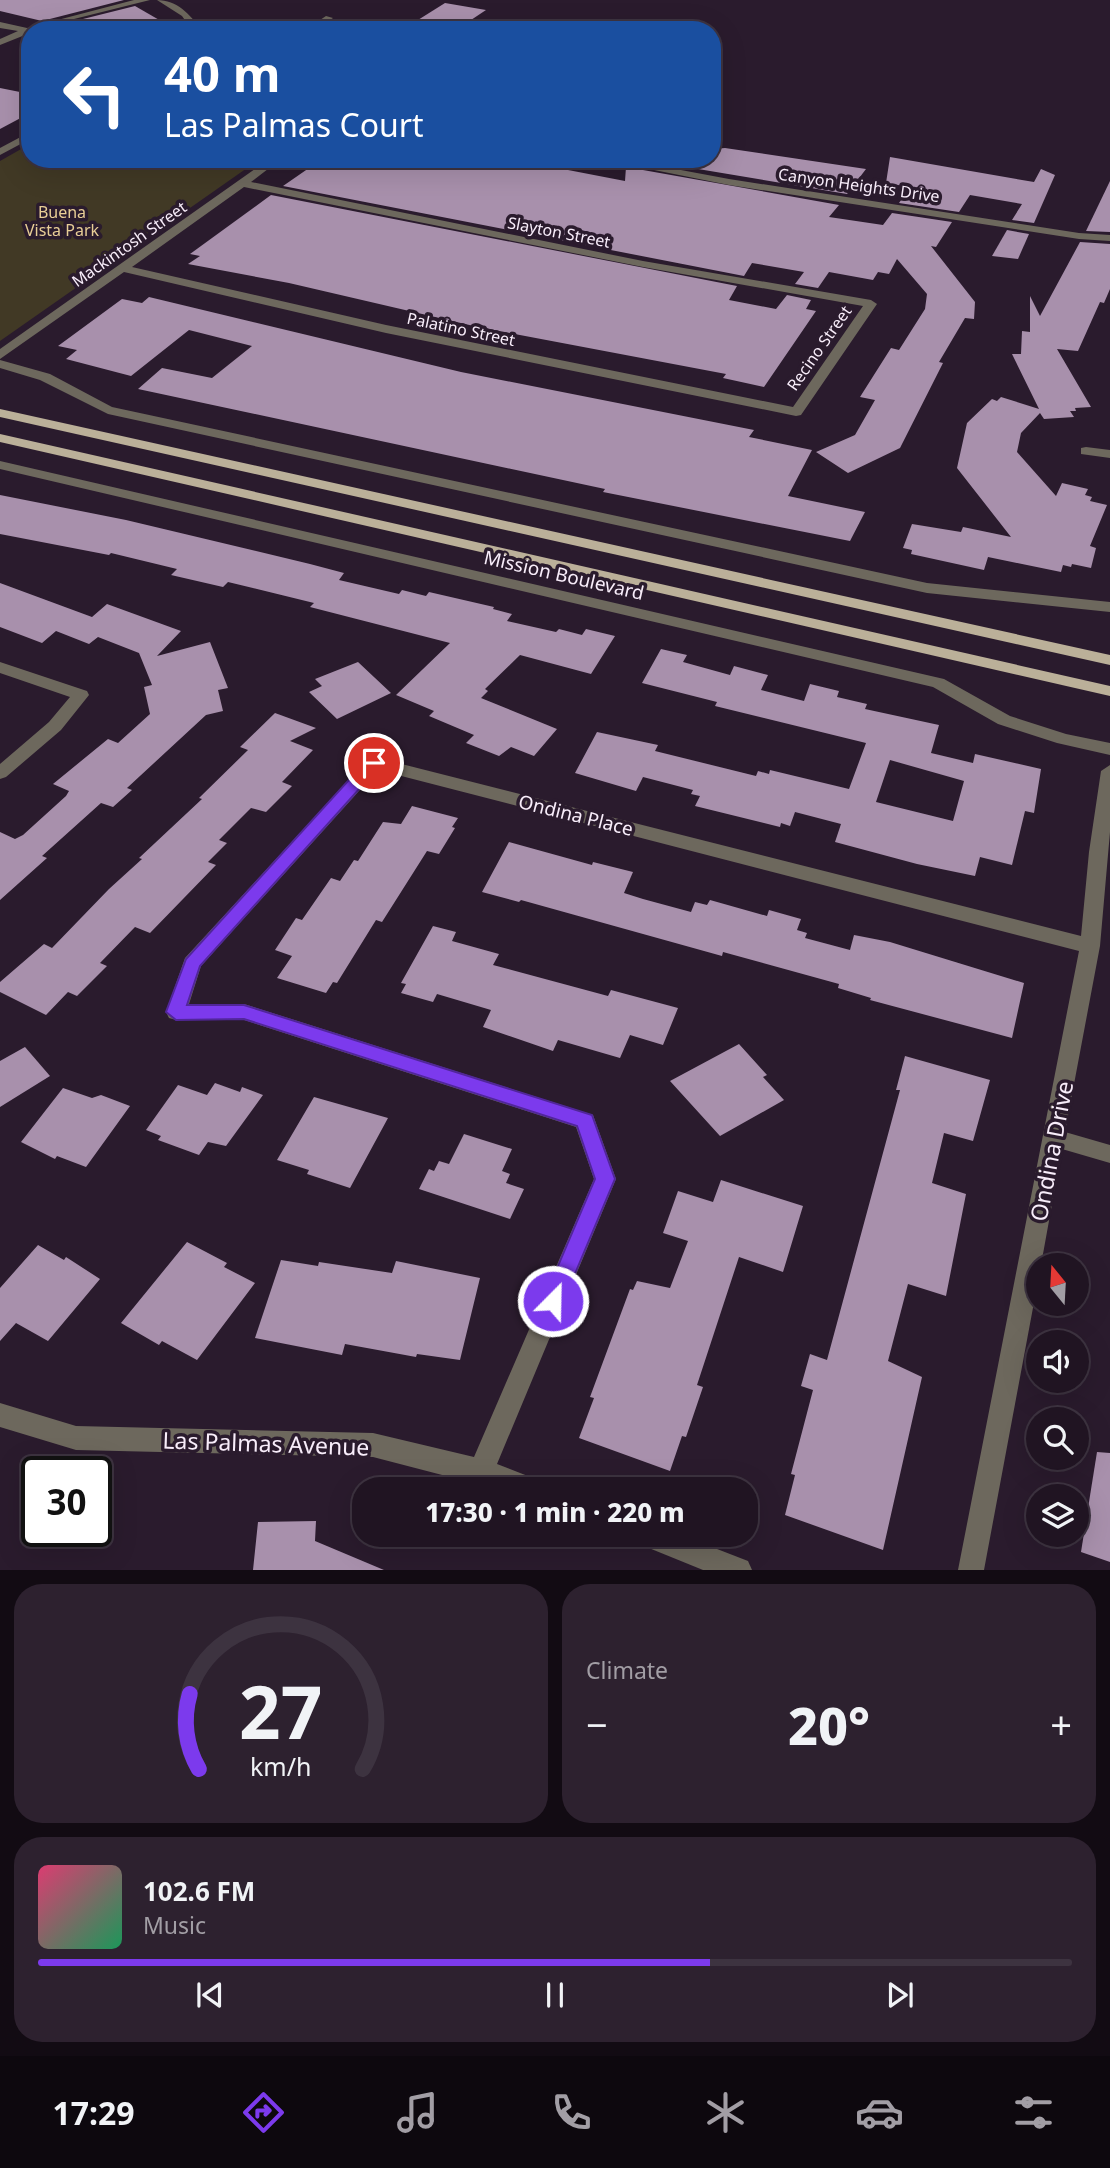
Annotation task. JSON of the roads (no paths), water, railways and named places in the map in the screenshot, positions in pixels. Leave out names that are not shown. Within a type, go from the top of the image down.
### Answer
[{"type":"main road","name":"Mission Boulevard","points":[[0,413],[1110,660]]},
{"type":"main road","name":"Mission Boulevard","points":[[0,438],[1110,691]]},
{"type":"street","points":[[55,21],[146,0]]},
{"type":"street","points":[[161,0],[185,14],[190,21]]},
{"type":"street","points":[[324,21],[329,18]]},
{"type":"street","points":[[0,24],[21,29]]},
{"type":"street","points":[[0,42],[21,32]]},
{"type":"street","points":[[0,152],[21,140]]},
{"type":"street","name":"Mackintosh Street","points":[[0,355],[263,168]]},
{"type":"street","name":"Canyon Heights Drive","points":[[653,168],[1079,236],[1110,238]]},
{"type":"street","name":"Slayton Street","points":[[242,183],[643,264],[871,304]]},
{"type":"street","name":"Palatino Street","points":[[122,268],[399,332],[796,412]]},
{"type":"street","name":"Recino Street","points":[[796,412],[871,304]]},
{"type":"street","points":[[0,364],[45,377],[108,410],[927,588],[1110,607]]},
{"type":"street","points":[[1086,451],[1110,454]]},
{"type":"street","name":"Mission Boulevard","points":[[0,465],[938,683],[1004,720],[1063,739],[1110,750]]},
{"type":"street","points":[[0,667],[81,695],[55,726],[0,773]]},
{"type":"street","name":"Ondina Place","points":[[481,1471],[605,1179],[585,1121],[244,1012],[176,1012],[192,963],[374,763],[1090,946]]},
{"type":"street","name":"Ondina Drive","points":[[971,1570],[1090,946],[1098,852],[1110,771]]},
{"type":"street","points":[[1054,1138],[1110,1154]]},
{"type":"street","name":"Las Palmas Avenue","points":[[0,1415],[76,1438],[373,1445],[497,1477]]},
{"type":"street","points":[[679,1547],[739,1570]]},
{"type":"park label","name":"Buena Vista Park","points":[[62,221]]}]
